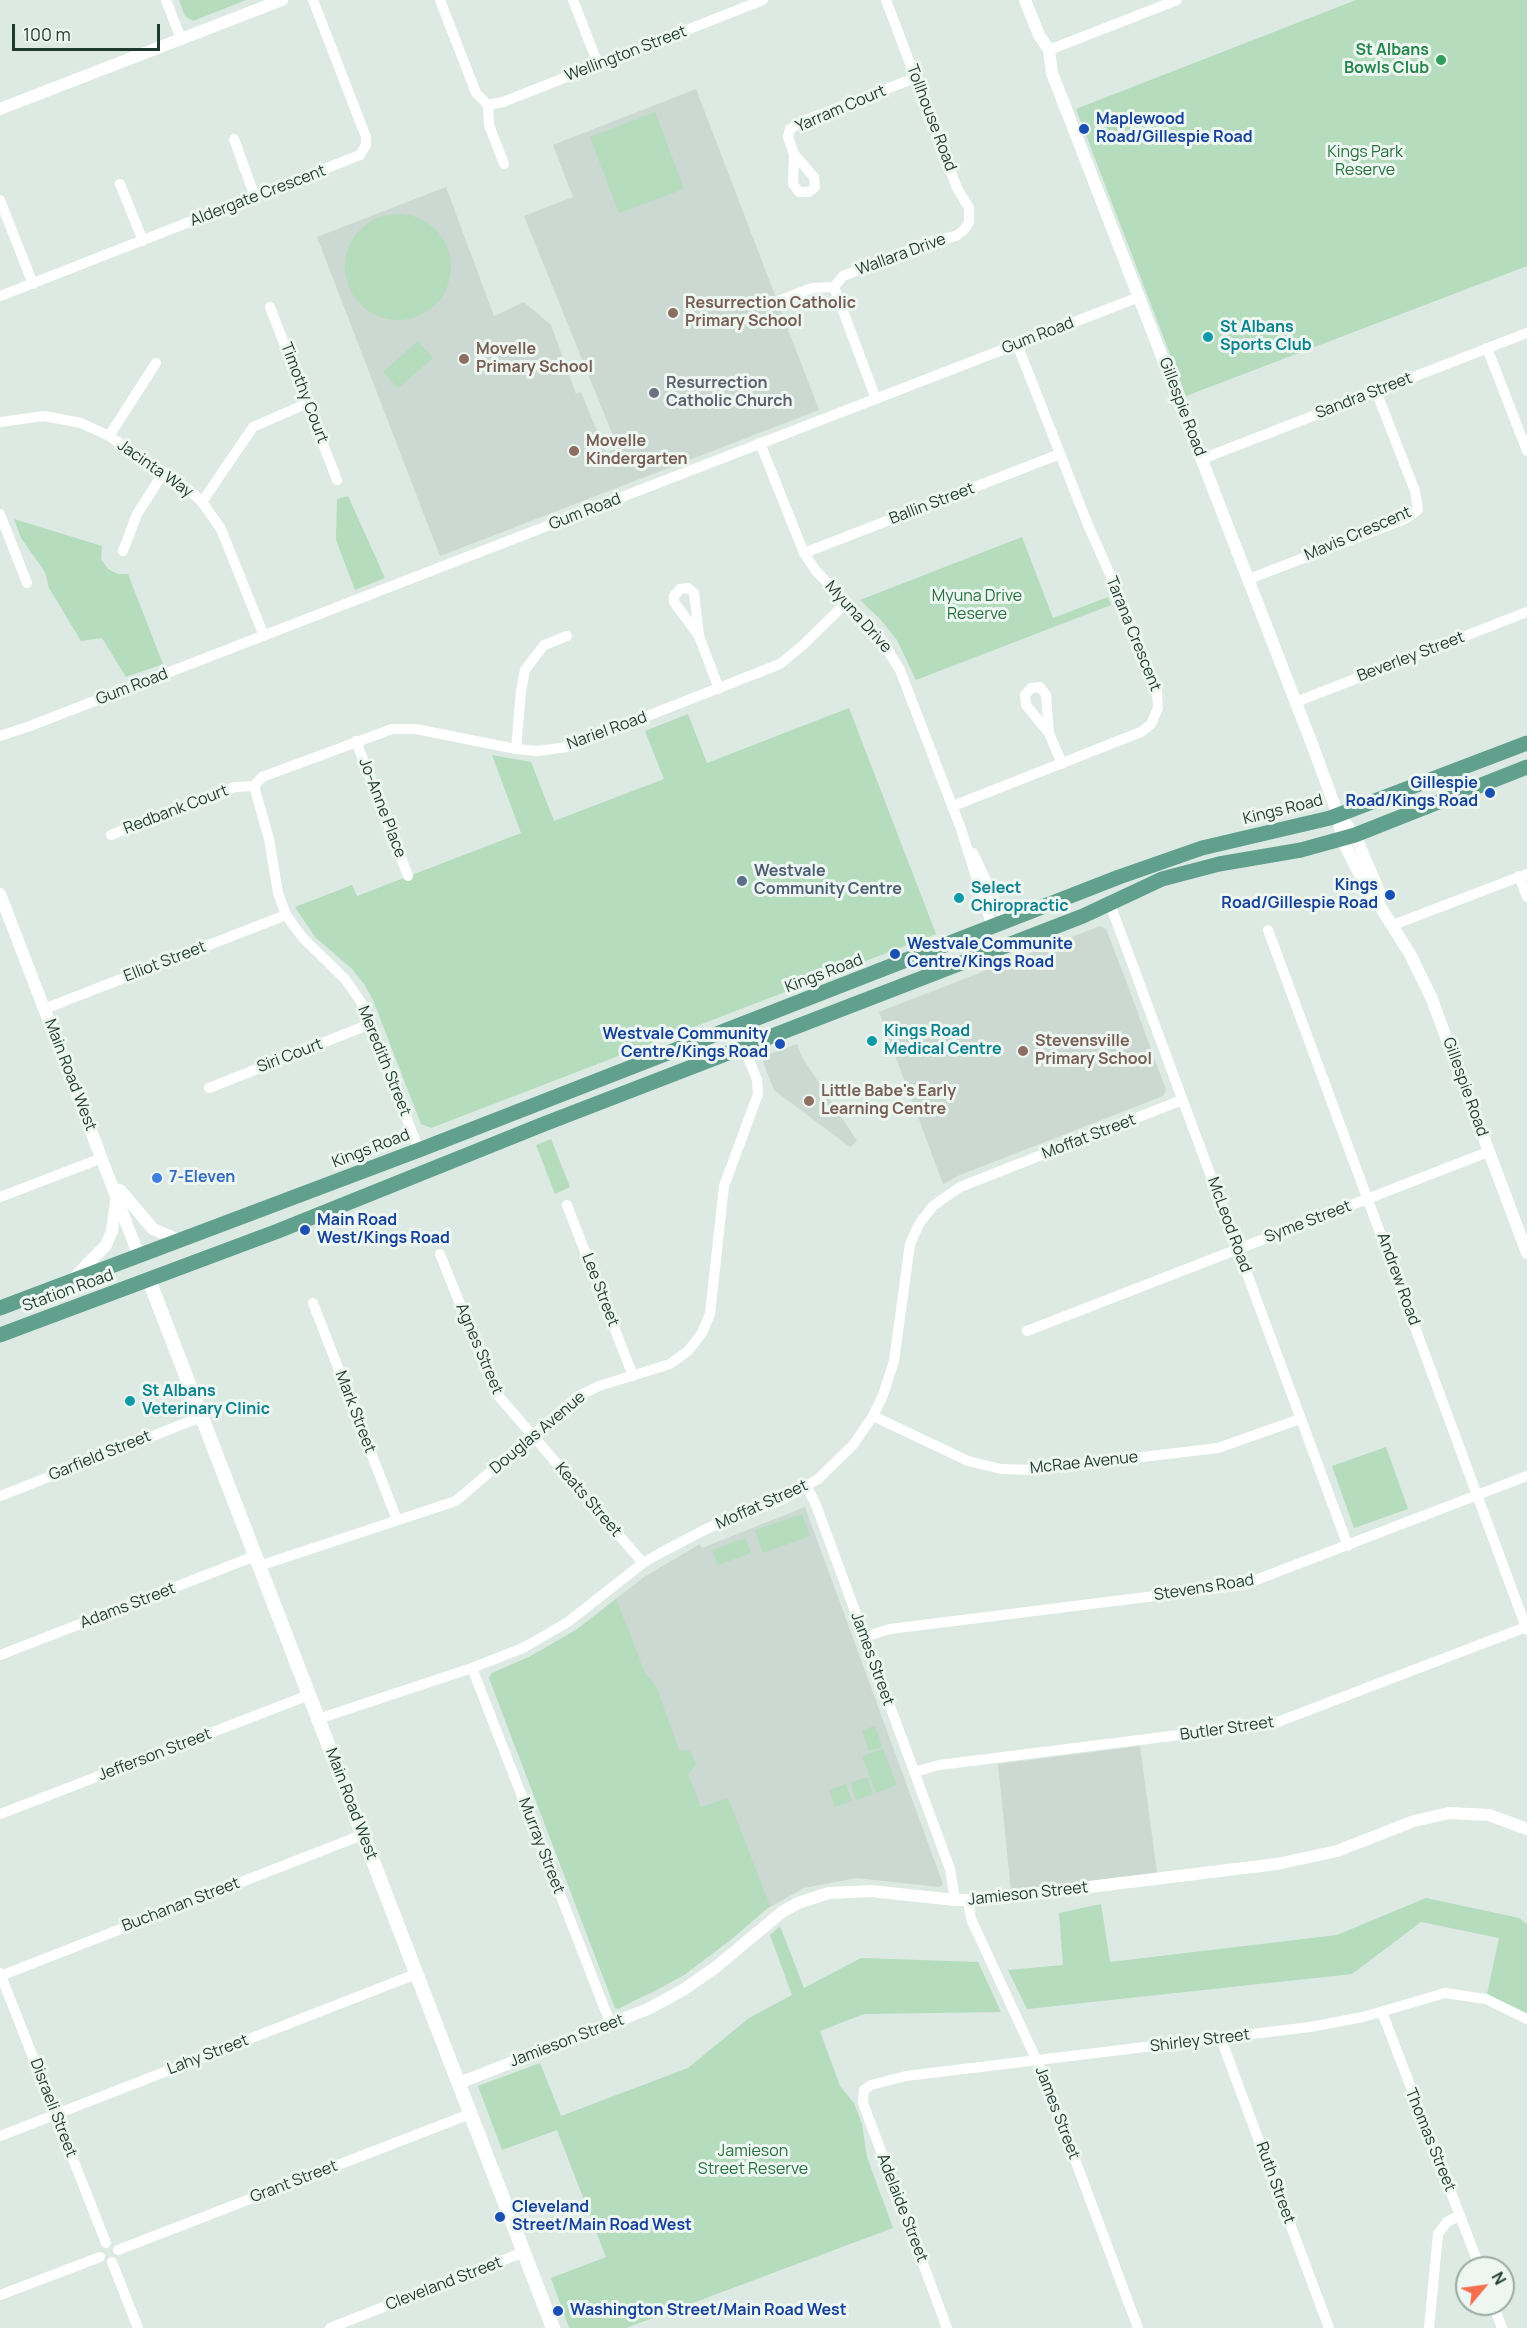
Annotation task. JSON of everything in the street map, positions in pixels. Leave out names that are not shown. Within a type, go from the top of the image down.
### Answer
[{"type":"main road","name":"Kings Road","points":[[139,1256],[1202,848],[1338,815],[1527,743]]},
{"type":"main road","points":[[139,1256],[149,1280],[1009,944],[1180,873],[1219,864],[1280,855],[1349,837],[1527,767]]},
{"type":"main road","points":[[999,924],[1009,944]]},
{"type":"main road","points":[[736,1027],[744,1047]]},
{"type":"main road","points":[[419,1150],[427,1171]]},
{"type":"main road","name":"Station Road","points":[[0,1308],[139,1256]]},
{"type":"main road","name":"Station Road","points":[[0,1335],[149,1280]]},
{"type":"main road","name":"Main Road West","points":[[149,1280],[553,2328]]},
{"type":"street","points":[[166,0],[181,39]]},
{"type":"street","points":[[0,109],[282,0]]},
{"type":"street","name":"Aldergate Crescent","points":[[0,296],[360,155],[366,145],[366,137],[313,0]]},
{"type":"street","points":[[440,0],[476,93],[488,105],[489,125],[504,164]]},
{"type":"street","points":[[573,0],[598,64]]},
{"type":"street","name":"Wellington Street","points":[[488,105],[761,0]]},
{"type":"street","name":"Tollhouse Road","points":[[886,0],[957,188],[970,212],[969,222],[961,233]]},
{"type":"street","name":"Gillespie Road","points":[[1025,0],[1039,35],[1049,50],[1052,73],[1249,579],[1338,815],[1420,973],[1442,1021],[1488,1152],[1527,1253]]},
{"type":"street","points":[[1049,50],[1170,1]]},
{"type":"street","name":"Yarram Court","points":[[794,154],[788,137],[796,125],[915,78]]},
{"type":"street","points":[[234,139],[255,197]]},
{"type":"street","points":[[120,184],[143,241]]},
{"type":"street","points":[[0,200],[33,284]]},
{"type":"street","name":"Wallara Drive","points":[[778,301],[812,288],[834,287],[843,276],[933,241],[961,233]]},
{"type":"street","points":[[834,287],[876,399]]},
{"type":"street","name":"Gum Road","points":[[0,736],[1139,297]]},
{"type":"street","name":"Timothy Court","points":[[270,307],[337,480]]},
{"type":"street","name":"Sandra Street","points":[[1202,459],[1527,333]]},
{"type":"street","name":"Tarana Crescent","points":[[953,806],[1141,732],[1154,719],[1159,702],[1125,608],[1088,525],[1017,344]]},
{"type":"street","points":[[1487,348],[1527,451]]},
{"type":"street","points":[[109,436],[156,363]]},
{"type":"street","name":"Mavis Crescent","points":[[1249,579],[1405,519],[1418,510],[1415,491],[1376,391]]},
{"type":"street","points":[[202,502],[253,427],[308,403]]},
{"type":"street","name":"Jacinta Way","points":[[0,422],[22,417],[53,417],[81,423],[109,436],[164,472],[202,502],[227,542],[264,636]]},
{"type":"street","name":"Myuna Drive","points":[[760,443],[804,553],[816,571],[879,636],[893,656],[999,924]]},
{"type":"street","name":"Ballin Street","points":[[804,553],[1060,454]]},
{"type":"street","points":[[123,551],[130,527],[164,472]]},
{"type":"street","points":[[0,514],[27,584]]},
{"type":"street","name":"Nariel Road","points":[[304,760],[392,729],[416,729],[516,748],[537,750],[568,747],[780,664],[847,602]]},
{"type":"street","name":"Beverley Street","points":[[1296,702],[1527,612]]},
{"type":"street","points":[[516,748],[525,670],[544,645],[567,636]]},
{"type":"street","points":[[699,636],[720,689]]},
{"type":"street","name":"Gum Road","points":[[0,743],[30,726]]},
{"type":"street","points":[[1049,733],[1062,764]]},
{"type":"street","name":"Jo-Anne Place","points":[[356,741],[408,876]]},
{"type":"street","name":"Redbank Court","points":[[111,836],[235,787],[254,786],[262,777],[304,760]]},
{"type":"street","name":"Meredith Street","points":[[254,786],[269,839],[278,893],[286,915],[303,938],[345,979],[361,1002],[419,1150]]},
{"type":"street","points":[[1394,925],[1523,875],[1527,897]]},
{"type":"street","name":"Main Road West","points":[[0,894],[139,1256]]},
{"type":"street","name":"McLeod Road","points":[[1110,904],[1348,1546]]},
{"type":"street","name":"Elliot Street","points":[[44,1009],[286,915]]},
{"type":"street","name":"Andrew Road","points":[[1268,930],[1527,1628]]},
{"type":"street","name":"Siri Court","points":[[209,1088],[370,1024]]},
{"type":"street","name":"Douglas Avenue","points":[[257,1561],[397,1520],[465,1496],[588,1390],[670,1364],[688,1351],[702,1333],[710,1314],[724,1186],[758,1094],[756,1078],[744,1047]]},
{"type":"street","name":"Moffat Street","points":[[318,1719],[472,1668],[544,1637],[588,1607],[643,1563],[708,1528],[784,1499],[807,1487],[842,1458],[873,1416],[884,1395],[894,1361],[910,1244],[919,1224],[933,1206],[960,1187],[1182,1100]]},
{"type":"street","name":"Syme Street","points":[[1027,1331],[1488,1152]]},
{"type":"street","points":[[0,1197],[102,1158]]},
{"type":"street","points":[[107,1172],[146,1223],[160,1234],[179,1240]]},
{"type":"street","points":[[69,1282],[106,1245],[114,1221],[116,1195]]},
{"type":"street","name":"Lee Street","points":[[567,1205],[633,1376]]},
{"type":"street","name":"Agnes Street","points":[[440,1254],[490,1384],[532,1436]]},
{"type":"street","name":"Mark Street","points":[[313,1303],[397,1520]]},
{"type":"street","name":"McRae Avenue","points":[[873,1416],[968,1461],[1001,1469],[1033,1470],[1218,1448],[1300,1419]]},
{"type":"street","name":"Garfield Street","points":[[0,1496],[201,1417]]},
{"type":"street","name":"Keats Street","points":[[532,1436],[643,1563]]},
{"type":"street","name":"Stevens Road","points":[[864,1637],[890,1629],[1243,1585],[1527,1476]]},
{"type":"street","name":"James Street","points":[[807,1487],[816,1505],[953,1875],[955,1900]]},
{"type":"street","name":"Adams Street","points":[[0,1655],[257,1561]]},
{"type":"street","name":"Butler Street","points":[[914,1772],[939,1765],[1275,1723],[1527,1628]]},
{"type":"street","name":"Murray Street","points":[[472,1668],[610,2025]]},
{"type":"street","name":"Jefferson Street","points":[[0,1814],[309,1695]]},
{"type":"street","name":"Jamieson Street","points":[[459,2083],[610,2025],[683,1990],[722,1962],[776,1916],[808,1899],[855,1890],[968,1901],[1277,1864],[1337,1851],[1414,1821],[1449,1813],[1489,1815],[1527,1829]]},
{"type":"street","name":"Buchanan Street","points":[[0,1975],[362,1834]]},
{"type":"street","name":"James Street","points":[[968,1901],[971,1919],[1036,2061],[1138,2328]]},
{"type":"street","name":"Lahy Street","points":[[0,2136],[416,1974]]},
{"type":"street","name":"Disraeli Street","points":[[0,1975],[106,2243]]},
{"type":"street","name":"Shirley Street","points":[[867,2088],[906,2076],[1310,2027],[1382,2012],[1431,1995],[1458,1993],[1486,2000],[1527,2019]]},
{"type":"street","name":"Thomas Street","points":[[1382,2012],[1422,2122],[1475,2256]]},
{"type":"street","name":"Ruth Street","points":[[1221,2039],[1329,2328]]},
{"type":"street","name":"Adelaide Street","points":[[867,2088],[863,2094],[863,2103],[946,2328]]},
{"type":"street","name":"Grant Street","points":[[118,2250],[470,2114]]},
{"type":"street","points":[[1429,2328],[1437,2238],[1442,2227],[1460,2215]]},
{"type":"street","points":[[106,2243],[113,2244],[118,2250],[117,2257],[112,2262],[105,2262],[100,2258],[100,2247],[106,2243]]},
{"type":"street","name":"Cleveland Street","points":[[330,2328],[524,2252]]},
{"type":"street","points":[[0,2295],[100,2258]]},
{"type":"street","points":[[112,2262],[138,2328]]},
{"type":"shaded area","points":[[696,89],[819,410],[440,556],[317,237],[446,187],[494,316],[524,302],[551,325],[576,394],[581,392],[606,453],[618,448],[524,216],[573,197],[553,145]]},
{"type":"shaded area","name":"Stevensville Primary School","points":[[1100,926],[1106,929],[1126,981],[1166,1090],[1163,1096],[960,1175],[943,1184],[879,1012]]},
{"type":"shaded area","name":"Little Babe's Early Learning Centre","points":[[797,1044],[802,1057],[857,1141],[850,1147],[774,1090],[763,1062],[765,1056]]},
{"type":"shaded area","points":[[805,1507],[943,1884],[940,1887],[856,1878],[804,1888],[763,1911],[733,1938],[684,1975],[652,1993],[615,2008],[489,1678],[492,1673],[529,1657],[576,1630],[644,1577],[700,1544],[702,1548]]},
{"type":"shaded area","points":[[1140,1746],[1157,1873],[1011,1891],[998,1764]]},
{"type":"green space","points":[[179,0],[246,0],[193,21],[185,16]]},
{"type":"green space","name":"Kings Park Reserve","points":[[1356,0],[1527,0],[1527,266],[1186,396],[1076,109]]},
{"type":"green space","points":[[655,112],[684,189],[619,213],[590,137]]},
{"type":"green space","points":[[398,214],[418,218],[435,230],[447,247],[451,267],[447,287],[435,304],[418,316],[398,320],[378,316],[361,304],[349,287],[345,267],[349,247],[361,230],[378,218]]},
{"type":"green space","points":[[418,341],[433,358],[398,388],[383,372]]},
{"type":"green space","points":[[348,496],[385,578],[355,590],[336,540],[337,499]]},
{"type":"green space","points":[[14,519],[102,546],[101,559],[108,569],[118,574],[128,574],[163,664],[126,677],[102,638],[81,641],[49,588],[45,572],[21,538]]},
{"type":"green space","name":"Myuna Drive Reserve","points":[[1022,537],[1053,618],[1108,597],[1111,605],[916,680],[897,640],[860,600]]},
{"type":"green space","points":[[849,708],[936,934],[431,1128],[421,1124],[373,1000],[364,984],[352,969],[315,937],[295,907],[352,885],[357,896],[521,833],[492,755],[531,762],[554,821],[664,779],[645,731],[688,714],[707,763]]},
{"type":"green space","points":[[551,1139],[570,1187],[555,1194],[536,1145]]},
{"type":"green space","points":[[1386,1447],[1408,1509],[1354,1528],[1332,1466]]},
{"type":"green space","points":[[802,1514],[810,1536],[763,1553],[755,1530]]},
{"type":"green space","points":[[745,1538],[751,1553],[718,1565],[712,1550]]},
{"type":"green space","points":[[616,1599],[645,1673],[657,1688],[679,1750],[690,1751],[696,1764],[688,1774],[701,1807],[728,1798],[770,1906],[733,1938],[684,1975],[618,2009],[615,2008],[489,1678],[492,1673],[529,1657],[576,1630]]},
{"type":"green space","points":[[875,1726],[882,1747],[869,1751],[862,1730]]},
{"type":"green space","points":[[883,1749],[897,1785],[876,1793],[862,1756]]},
{"type":"green space","points":[[867,1777],[873,1794],[856,1800],[850,1783]]},
{"type":"green space","points":[[846,1784],[852,1801],[835,1807],[829,1790]]},
{"type":"green space","points":[[1426,1898],[1519,1918],[1527,1924],[1527,2019],[1486,1999],[1499,1938],[1421,1922],[1352,1974],[1027,2009],[1008,1970],[1063,1965],[1059,1913],[1101,1904],[1110,1962],[1337,1935]]},
{"type":"green space","name":"Jamieson Street Reserve","points":[[780,1926],[804,1988],[861,1958],[978,1962],[1001,2012],[864,2014],[820,2031],[840,2086],[854,2103],[862,2124],[867,2157],[893,2228],[626,2328],[569,2328],[551,2278],[606,2257],[557,2130],[502,2150],[478,2086],[540,2063],[561,2116],[688,2068],[749,2018],[792,1995],[770,1935]]},
{"type":"place","name":"St Albans Bowls Club","points":[[1441,60]]},
{"type":"place","name":"Maplewood Road/Gillespie Road","points":[[1084,129]]},
{"type":"place","name":"Resurrection Catholic Primary School","points":[[673,313]]},
{"type":"place","name":"St Albans Sports Club","points":[[1208,337]]},
{"type":"place","name":"Movelle Primary School","points":[[464,359]]},
{"type":"place","name":"Resurrection Catholic Church","points":[[654,393]]},
{"type":"place","name":"Movelle Kindergarten","points":[[574,451]]},
{"type":"place","name":"Gillespie Road/Kings Road","points":[[1490,793]]},
{"type":"place","name":"Westvale Community Centre","points":[[742,881]]},
{"type":"place","name":"Kings Road/Gillespie Road","points":[[1390,895]]},
{"type":"place","name":"Select Chiropractic","points":[[959,898]]},
{"type":"place","name":"Westvale Communite Centre/Kings Road","points":[[895,954]]},
{"type":"place","name":"Kings Road Medical Centre","points":[[872,1041]]},
{"type":"place","name":"Westvale Community Centre/Kings Road","points":[[780,1044]]},
{"type":"place","name":"Stevensville Primary School","points":[[1023,1051]]},
{"type":"place","name":"Little Babe's Early Learning Centre","points":[[809,1101]]},
{"type":"place","name":"7-Eleven","points":[[157,1178]]},
{"type":"place","name":"Main Road West/Kings Road","points":[[305,1230]]},
{"type":"place","name":"St Albans Veterinary Clinic","points":[[130,1401]]},
{"type":"place","name":"Cleveland Street/Main Road West","points":[[500,2217]]},
{"type":"place","name":"Washington Street/Main Road West","points":[[558,2311]]}]
